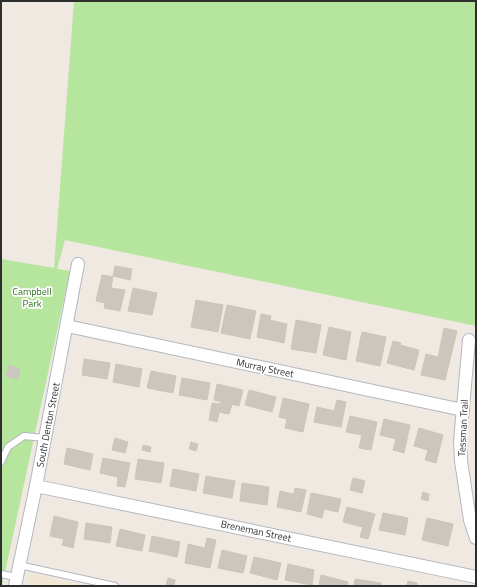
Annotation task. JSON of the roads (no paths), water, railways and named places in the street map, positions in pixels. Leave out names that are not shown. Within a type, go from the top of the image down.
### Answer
[{"type":"street","name":"South Denton Street","points":[[17,576],[36,486],[78,264]]},
{"type":"street","name":"Murray Street","points":[[67,326],[463,410]]},
{"type":"street","name":"Tessman Trail","points":[[469,340],[460,440],[461,461],[470,520],[476,538]]},
{"type":"street","name":"Breneman Street","points":[[36,486],[476,576]]},
{"type":"lane","points":[[1,462],[8,447],[24,436],[45,438]]},
{"type":"lane","points":[[1,574],[115,586]]},
{"type":"park label","name":"Campbell Park","points":[[32,296]]}]
